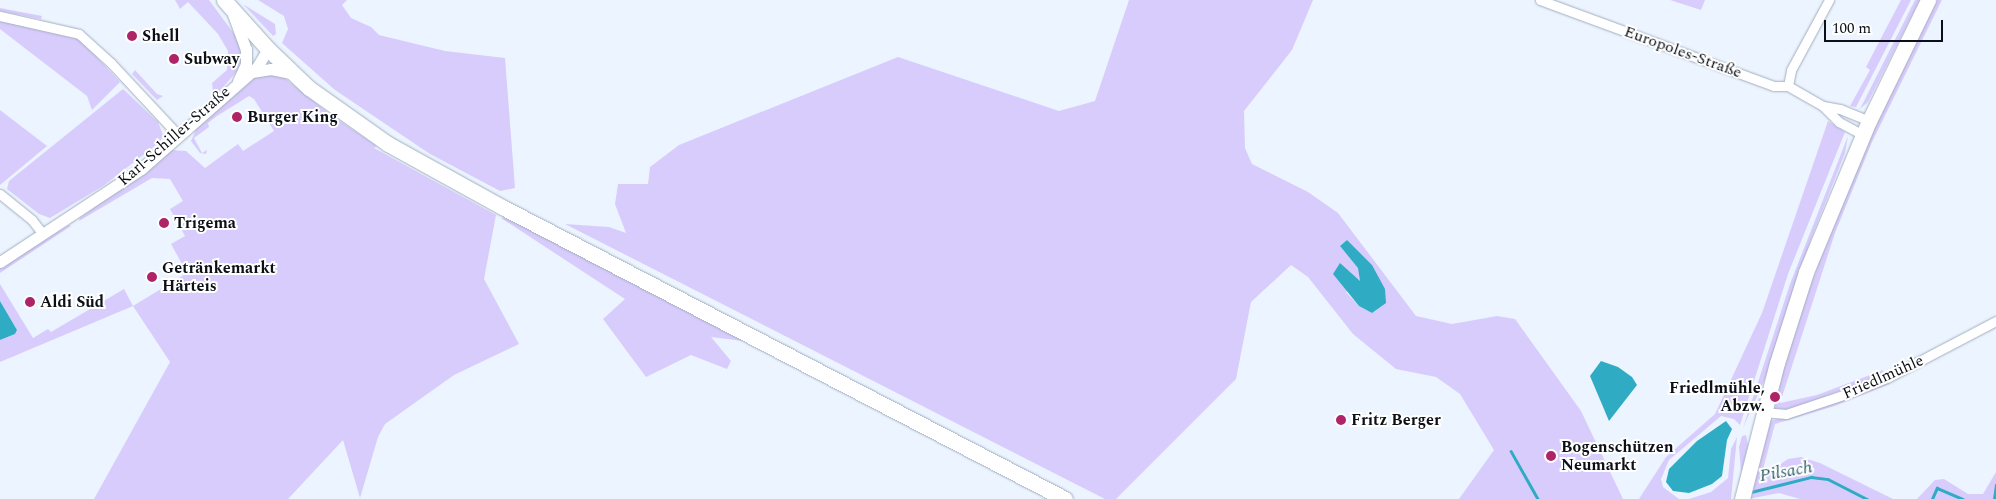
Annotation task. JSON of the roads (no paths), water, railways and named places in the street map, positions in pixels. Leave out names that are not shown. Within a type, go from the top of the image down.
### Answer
[{"type":"main road","points":[[1742,499],[1763,412],[1796,302],[1866,128],[1928,0]]},
{"type":"main road","points":[[227,4],[268,50],[294,74],[360,126],[444,177],[1065,499]]},
{"type":"street","name":"Europoles-Straße","points":[[1540,0],[1774,86],[1788,86],[1823,106],[1839,122],[1866,128]]},
{"type":"street","points":[[1788,86],[1791,70],[1829,0]]},
{"type":"street","points":[[227,4],[245,44],[247,69]]},
{"type":"street","points":[[0,16],[79,34],[111,63],[179,136]]},
{"type":"street","points":[[247,69],[268,50]]},
{"type":"street","points":[[247,69],[267,69],[294,74]]},
{"type":"street","name":"Karl-Schiller-Straße","points":[[0,262],[118,186],[179,136],[237,82],[247,69]]},
{"type":"street","name":"Europoles-Straße","points":[[1823,106],[1840,109],[1866,128]]},
{"type":"street","points":[[0,194],[32,220],[43,234]]},
{"type":"street","name":"Friedlmühle","points":[[1763,412],[1786,414],[1846,394],[1889,377],[1996,320]]},
{"type":"water","points":[[1347,240],[1372,265],[1385,289],[1386,303],[1372,313],[1359,306],[1333,274],[1340,263],[1360,281],[1358,268],[1340,246]]},
{"type":"water","points":[[0,301],[17,330],[15,334],[0,340]]},
{"type":"water","points":[[1601,361],[1618,367],[1632,377],[1637,385],[1609,421],[1590,376]]},
{"type":"water","points":[[1726,421],[1732,429],[1727,440],[1722,476],[1712,484],[1689,493],[1673,491],[1666,482],[1669,469],[1697,441]]},
{"type":"waterway","points":[[1511,451],[1538,499]]},
{"type":"waterway","name":"Pilsach","points":[[1751,492],[1811,477],[1828,479],[1867,499]]},
{"type":"waterway","name":"Pilsach","points":[[1994,499],[1996,485]]},
{"type":"waterway","name":"Pilsach","points":[[1932,499],[1937,488],[1963,499]]},
{"type":"place","name":"Shell","points":[[132,36]]},
{"type":"place","name":"Subway","points":[[174,59]]},
{"type":"place","name":"Burger King","points":[[237,117]]},
{"type":"place","name":"Trigema","points":[[164,223]]},
{"type":"place","name":"Getränkemarkt Härteis","points":[[152,277]]},
{"type":"place","name":"Aldi Süd","points":[[30,302]]},
{"type":"place","name":"Friedlmühle, Abzw.","points":[[1775,397]]},
{"type":"place","name":"Fritz Berger","points":[[1341,420]]},
{"type":"place","name":"Bogenschützen Neumarkt","points":[[1551,456]]}]
